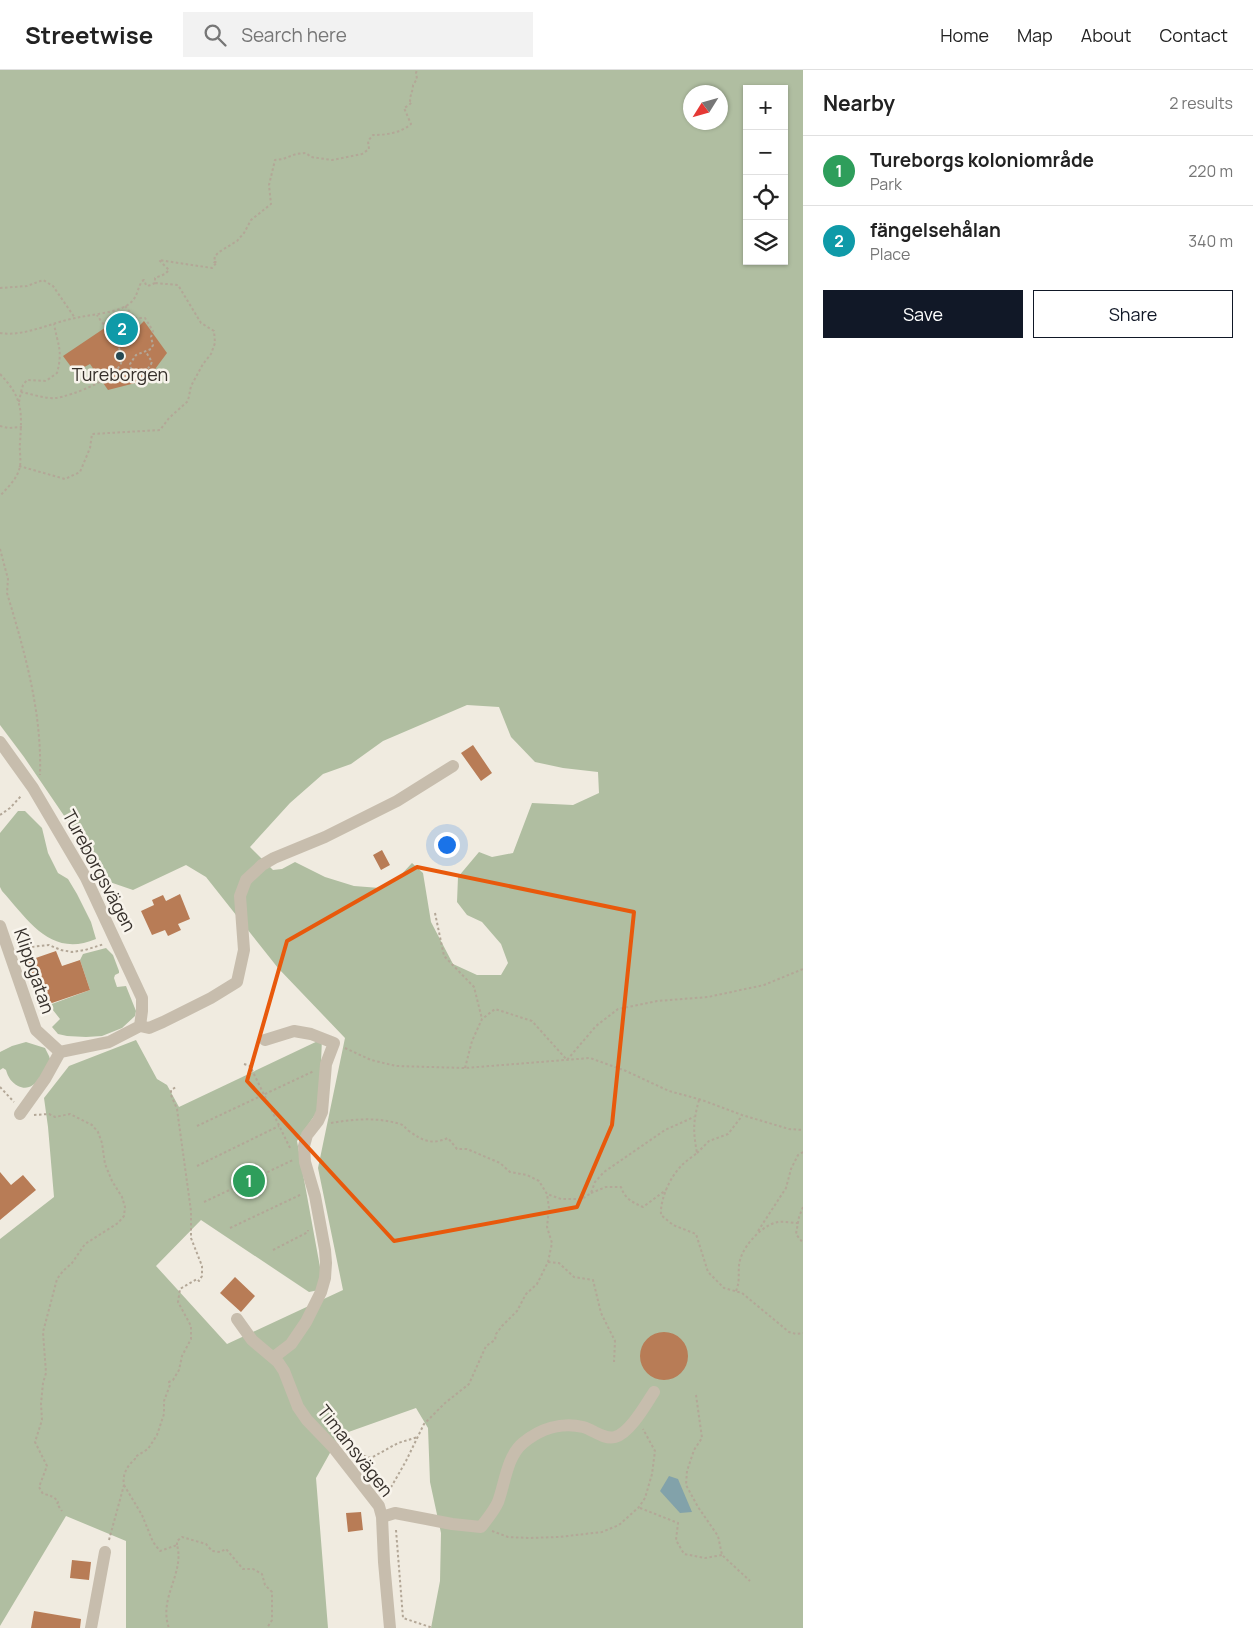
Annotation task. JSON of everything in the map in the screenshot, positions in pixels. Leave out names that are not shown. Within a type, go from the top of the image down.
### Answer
[{"type":"street","name":"Tureborgsvägen","points":[[0,742],[29,791],[86,878],[142,998],[140,1026]]},
{"type":"street","points":[[20,1114],[42,1083],[60,1052],[109,1042],[140,1026],[149,1028],[211,998],[237,982],[244,950],[240,896],[246,880],[262,866],[274,858],[325,837],[397,801],[453,766]]},
{"type":"street","name":"Klippgatan","points":[[0,926],[36,1030],[60,1052]]},
{"type":"street","points":[[265,1040],[294,1031],[311,1034],[334,1043],[326,1064],[322,1112],[318,1121],[307,1135],[304,1146],[305,1162],[315,1196],[325,1250],[325,1278],[321,1292],[306,1322],[291,1344],[274,1357]]},
{"type":"street","name":"Timansvägen","points":[[237,1319],[252,1340],[274,1357],[284,1370],[298,1407],[307,1420],[341,1457],[388,1515],[384,1562],[390,1628]]},
{"type":"street","points":[[388,1515],[481,1527],[491,1515],[497,1503],[516,1450],[532,1437],[540,1431],[554,1426],[567,1426],[584,1427],[604,1437],[616,1437],[637,1418],[654,1392]]},
{"type":"street","points":[[91,1628],[105,1552]]},
{"type":"path","points":[[154,284],[155,278],[170,270],[159,260],[212,268],[217,262],[214,262],[215,256],[237,241],[251,220],[271,204],[270,185],[275,160],[306,153],[311,157],[326,160],[362,154],[369,149],[368,140],[373,135],[385,135],[405,130],[411,124],[404,108],[412,102],[410,101],[410,96],[417,79],[417,70]]},
{"type":"path","points":[[0,288],[27,286],[43,280],[53,286],[75,318]]},
{"type":"path","points":[[0,333],[6,334],[37,329],[125,306],[134,299],[144,280],[148,286],[154,284],[178,285],[201,323],[214,332],[215,343],[211,354],[191,386],[188,401],[169,418],[160,430],[92,434],[90,448],[80,472],[65,479],[19,466]]},
{"type":"path","points":[[125,306],[135,318],[145,318],[153,331],[151,337],[153,345],[146,352],[136,354],[131,359],[131,369],[136,372],[149,369],[152,362],[146,352]]},
{"type":"path","points":[[21,392],[54,398],[72,394],[100,382],[120,367],[122,355],[96,315]]},
{"type":"path","points":[[0,496],[11,484],[19,470],[19,445],[22,427],[20,402],[23,385],[27,380],[46,381],[57,373],[61,350],[56,338],[54,324]]},
{"type":"path","points":[[0,374],[12,386],[20,402]]},
{"type":"path","points":[[0,426],[8,428],[22,427]]},
{"type":"path","points":[[0,549],[8,579],[7,593],[34,691],[41,753],[40,777],[29,791],[0,815]]},
{"type":"path","points":[[435,913],[444,956],[474,987],[482,1019]]},
{"type":"path","points":[[9,951],[49,945],[72,952],[108,943]]},
{"type":"path","points":[[567,1060],[596,1026],[618,1009],[657,1000],[708,998],[764,985],[803,968]]},
{"type":"path","points":[[465,1068],[472,1041],[482,1019],[495,1010],[532,1021],[567,1060]]},
{"type":"path","points":[[334,1043],[371,1060],[396,1066],[465,1068],[590,1058],[626,1071],[668,1091],[790,1129],[803,1130]]},
{"type":"path","points":[[244,1064],[250,1066],[291,1150]]},
{"type":"path","points":[[197,1126],[318,1069]]},
{"type":"path","points":[[176,1087],[171,1090],[171,1095],[177,1109],[192,1211],[191,1238],[202,1266],[202,1276],[199,1281],[196,1279],[180,1289],[177,1298],[191,1326],[191,1339],[182,1356],[179,1370],[174,1380],[169,1382],[170,1385],[164,1401],[164,1414],[157,1434],[148,1449],[135,1457],[128,1465],[123,1479],[124,1485],[142,1515],[153,1542],[160,1551],[177,1545]]},
{"type":"path","points":[[0,1088],[12,1099],[20,1114],[49,1114],[55,1117],[70,1114],[92,1125],[102,1143],[105,1164],[125,1207],[124,1216],[118,1223],[85,1244],[72,1263],[57,1279],[42,1332],[46,1373],[43,1382],[41,1404],[42,1420],[35,1442],[46,1466],[39,1487],[44,1494],[49,1494],[56,1499],[62,1511]]},
{"type":"path","points":[[697,1153],[693,1132],[694,1117],[699,1100]]},
{"type":"path","points":[[742,1115],[728,1134],[709,1141],[681,1166],[666,1190],[660,1207],[661,1215],[672,1225],[696,1234],[708,1272],[724,1288],[742,1293],[788,1332],[803,1333]]},
{"type":"path","points":[[592,1193],[595,1182],[604,1172],[665,1130],[694,1117]]},
{"type":"path","points":[[330,1123],[353,1119],[388,1121],[403,1125],[407,1130],[424,1141],[441,1141],[448,1138],[457,1148],[466,1149],[500,1163],[510,1172],[527,1175],[539,1181],[547,1194],[549,1208],[547,1228],[552,1243],[548,1262],[537,1284],[526,1294],[517,1312],[502,1326],[496,1334],[495,1340],[486,1346],[469,1384],[445,1403],[424,1424],[385,1498],[377,1503]]},
{"type":"path","points":[[197,1166],[279,1126]]},
{"type":"path","points":[[736,1291],[740,1282],[740,1257],[786,1188],[791,1169],[798,1155],[803,1152]]},
{"type":"path","points":[[204,1202],[295,1159]]},
{"type":"path","points":[[547,1194],[561,1199],[582,1199],[606,1187],[621,1187],[628,1199],[643,1207],[666,1190]]},
{"type":"path","points":[[230,1228],[302,1194]]},
{"type":"path","points":[[803,1206],[796,1234],[803,1243]]},
{"type":"path","points":[[758,1232],[778,1222],[798,1223]]},
{"type":"path","points":[[273,1250],[308,1232],[307,1223]]},
{"type":"path","points":[[548,1262],[559,1263],[574,1277],[593,1280],[601,1313],[615,1341],[614,1362]]},
{"type":"path","points":[[696,1395],[702,1438],[694,1450],[687,1471],[686,1486],[718,1536],[722,1555],[750,1582]]},
{"type":"path","points":[[481,1527],[508,1537],[529,1538],[602,1532],[620,1525],[639,1508],[645,1498],[652,1474],[655,1451],[637,1418]]},
{"type":"path","points":[[341,1457],[350,1451],[371,1458],[398,1442],[418,1437]]},
{"type":"path","points":[[105,1552],[124,1485]]},
{"type":"path","points":[[639,1508],[678,1523],[676,1540],[684,1554],[705,1558],[722,1555]]},
{"type":"path","points":[[388,1515],[403,1618],[433,1628]]},
{"type":"path","points":[[169,1628],[166,1604],[178,1564],[179,1552],[177,1541],[182,1537],[206,1544],[212,1551],[220,1552],[226,1549],[243,1569],[253,1569],[262,1574],[265,1584],[272,1592],[272,1620],[267,1628]]},
{"type":"highlighted area","points":[[417,867],[634,912],[612,1125],[577,1207],[394,1241],[247,1081],[287,941]]},
{"type":"green space","points":[[0,70],[803,70],[803,1628],[431,1628],[440,1581],[441,1533],[430,1482],[428,1428],[416,1408],[340,1435],[316,1478],[328,1628],[126,1628],[126,1541],[66,1516],[0,1626],[0,1239],[54,1197],[44,1098],[69,1066],[136,1040],[157,1079],[167,1085],[179,1107],[322,1039],[319,1109],[297,1141],[324,1289],[309,1292],[201,1220],[156,1266],[227,1344],[343,1290],[318,1168],[345,1038],[278,968],[206,877],[186,865],[133,890],[101,879],[69,823],[0,725]],"holes":[[[467,705],[499,707],[511,737],[535,762],[563,768],[598,772],[599,793],[573,805],[532,803],[513,853],[492,857],[479,852],[458,877],[457,902],[467,915],[482,922],[501,944],[508,963],[501,975],[477,975],[453,964],[431,922],[423,873],[412,863],[399,877],[380,888],[354,886],[325,877],[295,862],[282,869],[273,870],[250,847],[290,803],[323,774],[351,764],[383,741]]]},
{"type":"green space","points":[[18,811],[25,811],[42,828],[48,853],[58,873],[68,879],[77,894],[91,922],[96,939],[80,944],[66,944],[54,940],[32,924],[2,891],[0,887],[0,833]]},
{"type":"green space","points":[[106,948],[113,955],[119,971],[114,978],[117,987],[126,986],[136,1011],[135,1016],[122,1028],[102,1036],[86,1037],[58,1034],[52,1027],[60,1019],[49,1005],[90,990],[80,960],[83,954]]},
{"type":"green space","points":[[26,1042],[45,1048],[51,1062],[38,1081],[24,1088],[12,1081],[6,1070],[3,1068],[0,1070],[0,1052]]},
{"type":"water","points":[[669,1476],[678,1479],[692,1512],[680,1513],[660,1491]]},
{"type":"building","points":[[127,313],[137,328],[144,321],[167,353],[147,380],[108,390],[90,364],[75,372],[63,356]]},
{"type":"building","points":[[473,745],[492,773],[481,781],[461,753]]},
{"type":"building","points":[[382,850],[390,865],[381,870],[373,855]]},
{"type":"building","points":[[180,894],[190,919],[178,924],[181,930],[168,936],[165,930],[152,935],[141,911],[154,905],[152,900],[163,895],[166,901]]},
{"type":"building","points":[[56,951],[62,966],[80,960],[90,990],[49,1004],[41,982],[35,984],[27,961]]},
{"type":"building","points":[[0,1172],[11,1185],[23,1175],[36,1190],[0,1220]]},
{"type":"building","points":[[235,1277],[255,1296],[241,1312],[220,1293]]},
{"type":"building","points":[[659,1332],[669,1332],[681,1339],[688,1351],[688,1361],[681,1373],[669,1380],[659,1380],[651,1376],[644,1369],[640,1361],[640,1351],[644,1343],[651,1336]]},
{"type":"building","points":[[361,1512],[363,1530],[348,1532],[346,1513]]},
{"type":"building","points":[[72,1560],[91,1562],[89,1580],[70,1578]]},
{"type":"building","points":[[34,1611],[81,1619],[80,1628],[31,1628]]},
{"type":"place","name":"fängelsehålan","points":[[122,329]]},
{"type":"place","name":"Tureborgen","points":[[120,356]]},
{"type":"place","name":"Tureborgs koloniområde","points":[[249,1181]]}]
